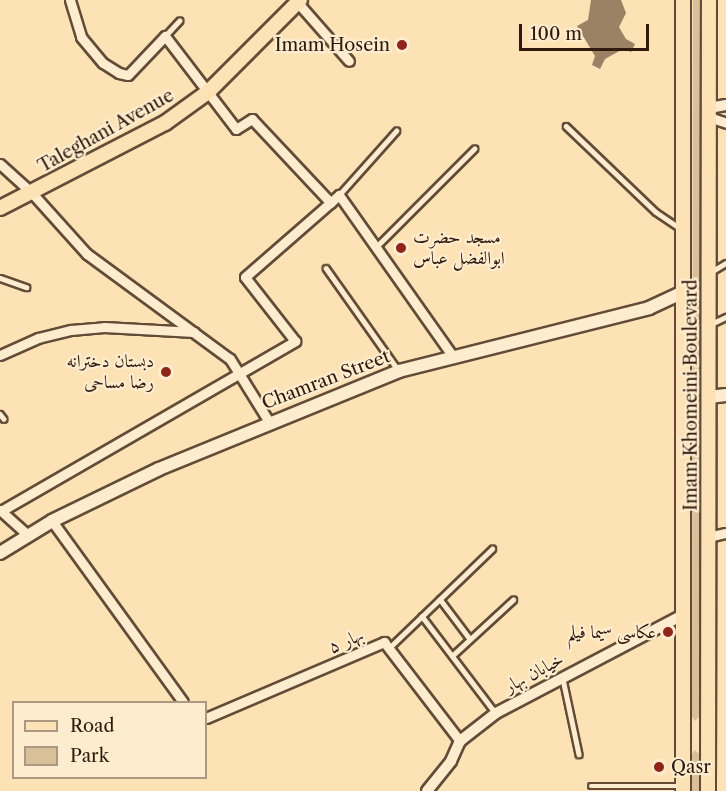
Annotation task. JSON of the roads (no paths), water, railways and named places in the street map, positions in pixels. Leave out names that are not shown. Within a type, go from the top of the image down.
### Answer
[{"type":"main road","name":"Imam Khomeini Boulevard","points":[[683,0],[683,789]]},
{"type":"main road","name":"Imam Khomeini Boulevard","points":[[708,791],[709,0]]},
{"type":"main road","name":"Taleghani Avenue","points":[[0,208],[153,130],[208,92],[299,1]]},
{"type":"main road","name":"Chamran Street","points":[[0,553],[52,521],[269,422],[399,371],[452,355],[649,308],[683,292]]},
{"type":"main road","points":[[709,397],[726,395]]},
{"type":"main road","points":[[683,736],[708,735]]},
{"type":"street","points":[[70,0],[81,37],[92,53],[119,72],[128,75],[165,36],[236,129],[252,119],[331,203]]},
{"type":"street","points":[[299,1],[349,61]]},
{"type":"street","points":[[709,112],[726,105]]},
{"type":"street","points":[[709,112],[726,123]]},
{"type":"street","points":[[0,164],[32,193],[87,254],[230,359],[269,422]]},
{"type":"street","points":[[28,535],[1,510],[295,341],[244,277],[339,195],[452,355]]},
{"type":"street","points":[[0,355],[38,338],[70,330],[104,327],[194,332]]},
{"type":"street","points":[[52,521],[182,701]]},
{"type":"street","points":[[708,537],[726,533]]},
{"type":"street","name":"خیابان بهار","points":[[427,791],[452,761],[460,741],[495,713],[683,615]]},
{"type":"street","name":"بهار ۵","points":[[207,718],[384,642],[460,741]]},
{"type":"lane","points":[[165,36],[179,21]]},
{"type":"lane","points":[[566,126],[656,212],[683,231]]},
{"type":"lane","points":[[339,195],[396,131]]},
{"type":"lane","points":[[376,247],[474,149]]},
{"type":"lane","points":[[709,273],[726,263]]},
{"type":"lane","points":[[326,268],[399,371]]},
{"type":"lane","points":[[0,278],[26,287]]},
{"type":"lane","points":[[709,325],[726,317]]},
{"type":"lane","points":[[0,414],[4,419]]},
{"type":"lane","points":[[389,648],[492,549]]},
{"type":"lane","points":[[440,599],[470,639]]},
{"type":"lane","points":[[452,656],[513,600]]},
{"type":"lane","points":[[422,616],[495,713]]},
{"type":"lane","points":[[562,677],[579,754]]},
{"type":"lane","points":[[591,786],[683,789]]},
{"type":"place","name":"Imam Hosein","points":[[402,45]]},
{"type":"place","name":"مسجد حضرت ابوالفضل عباس","points":[[401,248]]},
{"type":"place","name":"دبستان دخترانه رضا مساحی","points":[[166,372]]},
{"type":"place","name":"عکاسی سیما فیلم","points":[[668,632]]},
{"type":"place","name":"Qasr","points":[[659,767]]}]
